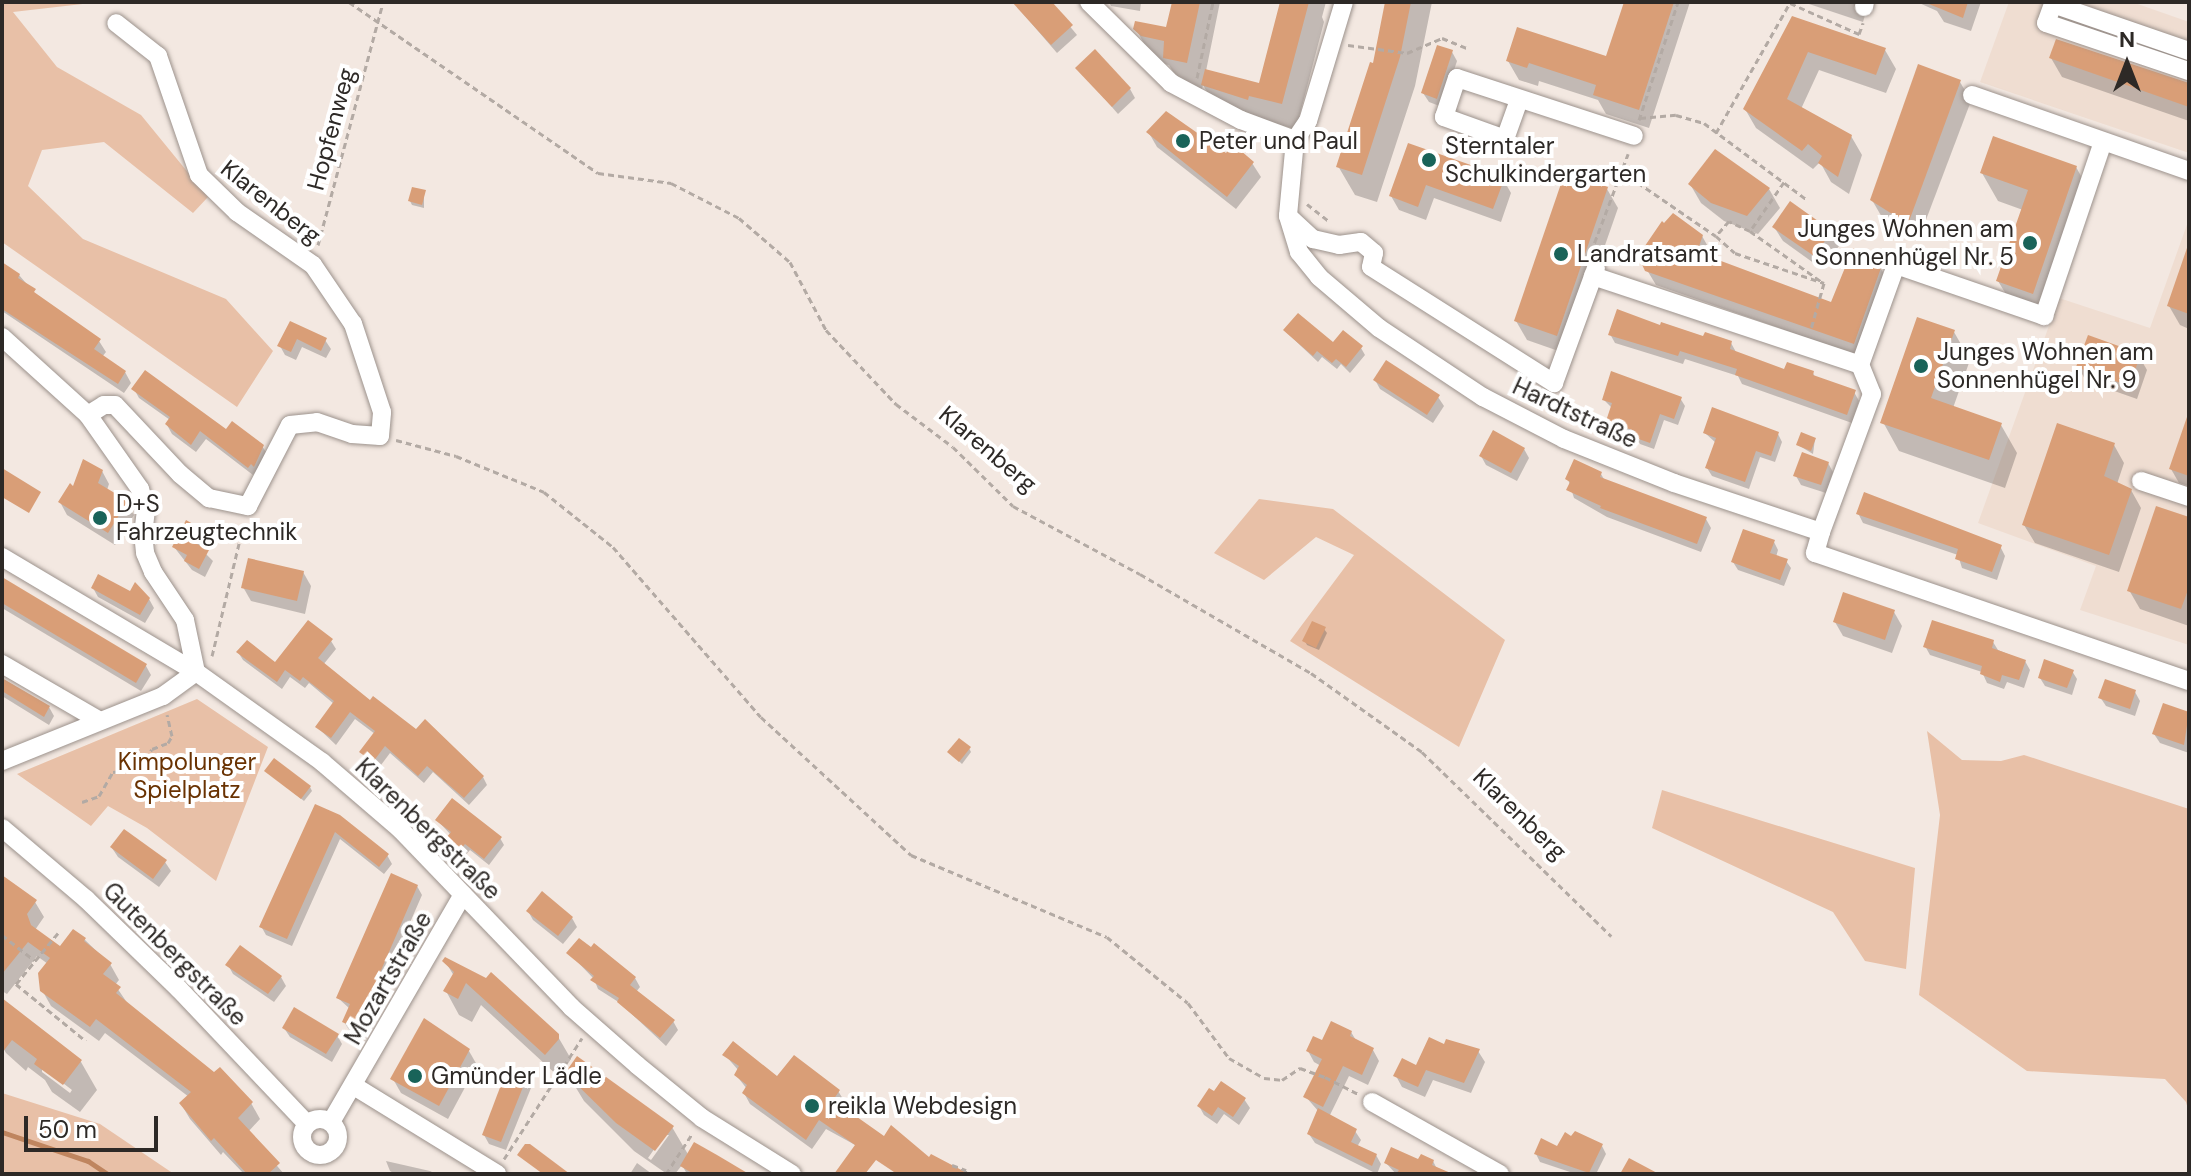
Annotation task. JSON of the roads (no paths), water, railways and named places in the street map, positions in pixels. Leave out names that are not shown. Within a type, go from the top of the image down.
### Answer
[{"type":"street","points":[[1089,2],[1136,52],[1193,97],[1295,140]]},
{"type":"street","name":"Hardtstraße","points":[[1344,2],[1308,121],[1295,140],[1288,190],[1288,216],[1299,252],[1319,277],[1379,328],[1483,397],[1564,439],[1674,483],[1821,532]]},
{"type":"street","points":[[2189,51],[2053,4],[2046,23],[2189,71]]},
{"type":"street","name":"Klarenberg","points":[[88,415],[104,405],[115,405],[180,474],[209,498],[248,506],[290,425],[317,422],[352,434],[380,436],[382,412],[373,376],[353,324],[313,265],[237,212],[199,175],[158,56],[116,23]]},
{"type":"street","points":[[1972,95],[2189,171]]},
{"type":"street","points":[[1519,100],[1637,127]]},
{"type":"street","points":[[2103,142],[2044,316],[1896,265],[1860,365],[1872,394],[1815,553],[2189,681]]},
{"type":"street","points":[[1288,216],[1313,239],[1339,245],[1361,242],[1374,253],[1371,267],[1554,383],[1594,272],[1860,365]]},
{"type":"street","points":[[2,337],[88,415],[140,489],[146,510],[145,553],[153,572],[185,620],[196,672],[163,696],[11,757],[2,743]]},
{"type":"street","points":[[2141,481],[2189,497]]},
{"type":"street","name":"Klarenbergstraße","points":[[2,557],[196,672],[322,762],[400,829],[591,1024],[702,1118],[792,1174]]},
{"type":"street","points":[[2,664],[100,721]]},
{"type":"street","name":"Gutenbergstraße","points":[[2,828],[86,899],[179,989],[307,1124],[302,1129],[302,1143],[319,1165],[337,1143],[336,1128],[331,1122]]},
{"type":"street","name":"Mozartstraße","points":[[331,1122],[463,894]]},
{"type":"street","points":[[354,1086],[496,1173]]},
{"type":"street","points":[[1372,1102],[1500,1174]]},
{"type":"street","points":[[307,1124],[314,1119],[331,1122]]},
{"type":"waterway","points":[[2,1132],[88,1161],[107,1174]]},
{"type":"place","name":"Peter und Paul","points":[[1183,141]]},
{"type":"place","name":"Sterntaler Schulkindergarten","points":[[1429,160]]},
{"type":"place","name":"Junges Wohnen am Sonnenhügel Nr. 5","points":[[2030,243]]},
{"type":"place","name":"Landratsamt","points":[[1561,254]]},
{"type":"place","name":"Junges Wohnen am Sonnenhügel Nr. 9","points":[[1921,366]]},
{"type":"place","name":"D+S Fahrzeugtechnik","points":[[100,518]]},
{"type":"place","name":"Gmünder Lädle","points":[[415,1076]]},
{"type":"place","name":"reikla Webdesign","points":[[812,1106]]},
{"type":"park label","name":"Kimpolunger Spielplatz","points":[[187,776]]}]
